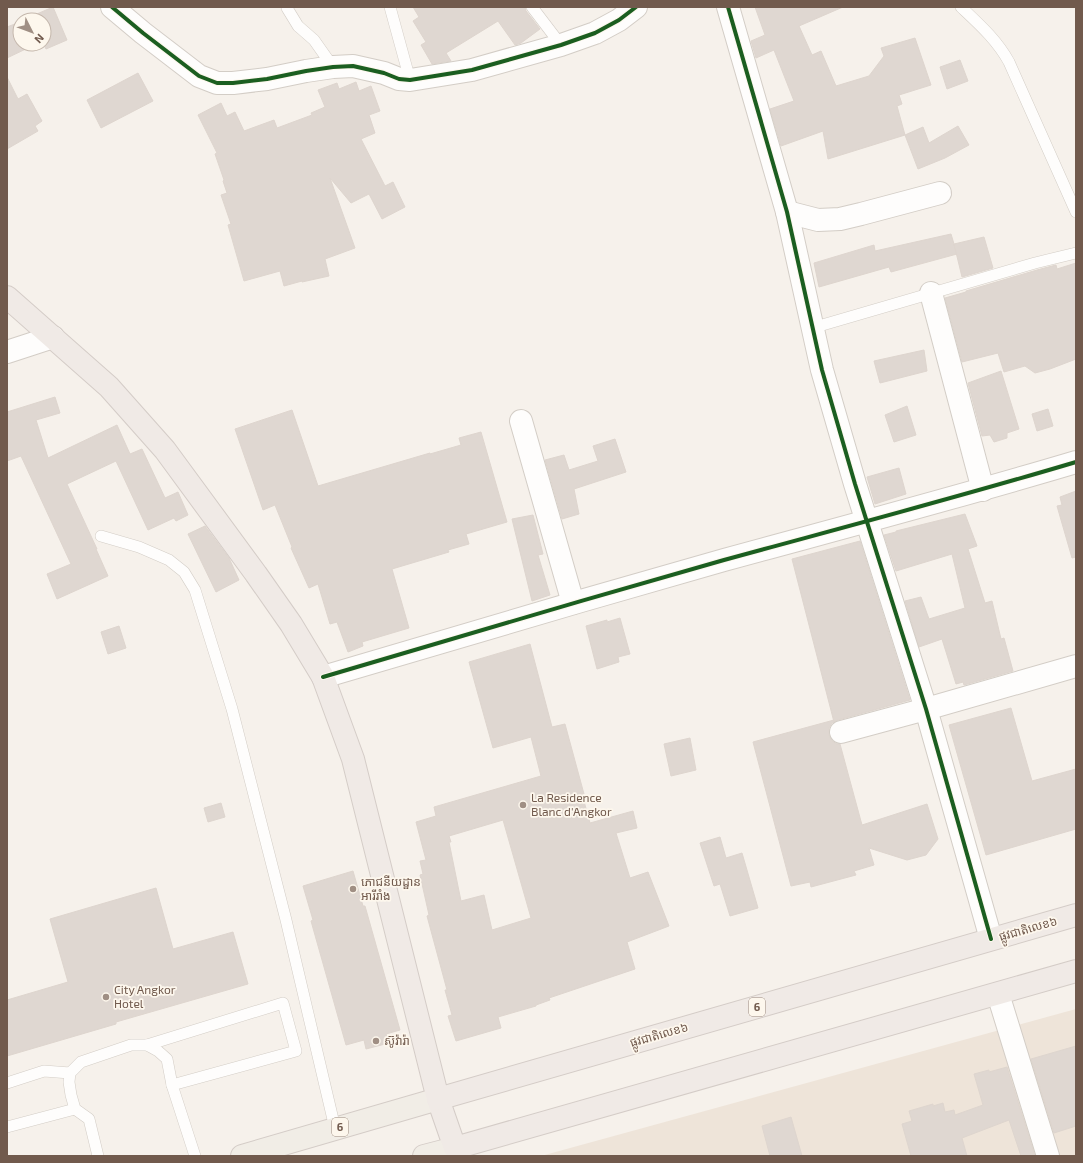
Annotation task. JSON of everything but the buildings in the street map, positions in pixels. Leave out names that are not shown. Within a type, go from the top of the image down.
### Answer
[{"type":"highway","points":[[7,297],[109,387],[165,450],[256,574],[290,624],[323,677],[353,759],[438,1099],[455,1148],[1076,971]]},
{"type":"highway","name":"ផ្លូវជាតិលេខ៦","points":[[438,1099],[1076,915]]},
{"type":"main road","name":"ផ្លូវជាតិលេខ៦","points":[[242,1156],[438,1099]]},
{"type":"main road","points":[[424,1156],[455,1148]]},
{"type":"street","points":[[112,7],[199,76],[217,83],[233,83],[267,79],[333,67],[353,66],[384,73],[400,79],[410,80],[472,70],[561,45],[595,33],[620,20],[636,7]]},
{"type":"street","points":[[728,7],[787,212],[812,328],[828,393],[866,520],[926,709],[991,939]]},
{"type":"street","points":[[787,212],[818,220],[840,219],[940,193]]},
{"type":"street","points":[[931,293],[983,490]]},
{"type":"street","points":[[7,352],[53,337]]},
{"type":"street","points":[[521,421],[573,603]]},
{"type":"street","points":[[323,677],[573,603],[866,520],[983,490],[1076,462]]},
{"type":"street","points":[[841,732],[1076,666]]},
{"type":"street","points":[[998,994],[1048,1156]]},
{"type":"lane","points":[[390,7],[410,80]]},
{"type":"lane","points":[[532,7],[561,45]]},
{"type":"lane","points":[[961,7],[1003,51],[1054,160],[1076,212]]},
{"type":"lane","points":[[287,8],[298,26],[314,40],[333,67]]},
{"type":"lane","points":[[812,328],[1076,252]]},
{"type":"lane","points":[[101,536],[139,547],[169,560],[184,572],[195,590],[236,724],[286,920],[335,1128]]},
{"type":"lane","points":[[98,1156],[89,1119],[75,1109],[71,1095],[69,1082],[70,1073],[81,1062],[131,1045],[147,1045],[283,1003],[296,1051],[172,1085]]},
{"type":"lane","points":[[147,1045],[158,1051],[167,1059],[172,1085],[195,1156]]},
{"type":"lane","points":[[7,1083],[44,1071],[70,1073]]},
{"type":"lane","points":[[7,1127],[75,1109]]},
{"type":"shaded area","points":[[1076,1009],[1076,1156],[541,1156]]},
{"type":"cycle path","points":[[112,7],[199,76],[217,83],[233,83],[267,79],[333,67],[353,66],[384,73],[399,79],[410,80],[472,70],[561,45],[595,33],[619,20],[636,7]]},
{"type":"cycle path","points":[[728,7],[787,212],[822,370],[855,484],[926,709],[991,939]]},
{"type":"cycle path","points":[[323,677],[674,574],[1076,462]]},
{"type":"place","name":"La Residence Blanc d'Angkor","points":[[523,805]]},
{"type":"place","name":"ភោជនីយដ្ឋាន អារីរាំង","points":[[353,889]]},
{"type":"place","name":"City Angkor Hotel","points":[[106,997]]},
{"type":"place","name":"ស៊ូវ៉ារ៉ា","points":[[376,1041]]}]
